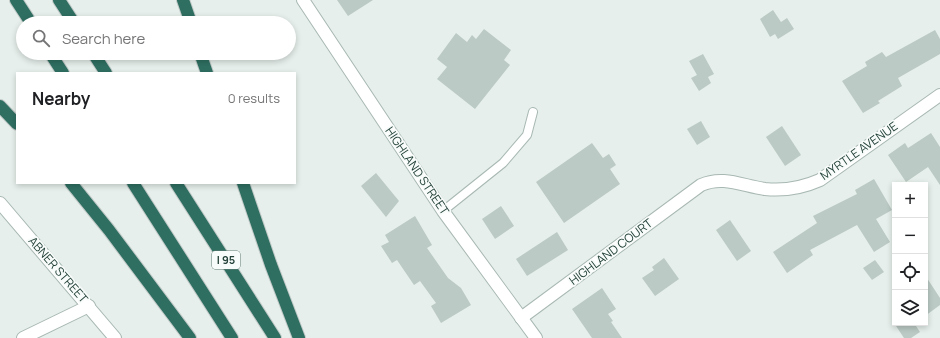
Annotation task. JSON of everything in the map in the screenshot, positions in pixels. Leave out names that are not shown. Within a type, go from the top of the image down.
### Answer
[{"type":"highway","points":[[16,0],[26,16]]},
{"type":"highway","points":[[59,0],[69,16]]},
{"type":"highway","points":[[183,0],[188,16]]},
{"type":"highway","points":[[55,60],[62,72]]},
{"type":"highway","points":[[98,60],[105,72]]},
{"type":"highway","points":[[202,60],[207,72]]},
{"type":"highway","points":[[0,106],[16,123]]},
{"type":"highway","points":[[72,184],[109,230],[190,338]]},
{"type":"highway","points":[[134,184],[232,338]]},
{"type":"highway","name":"I 95","points":[[177,184],[275,338]]},
{"type":"highway","points":[[243,184],[271,265],[299,338]]},
{"type":"street","name":"HIGHLAND STREET","points":[[303,0],[443,211],[536,338]]},
{"type":"street","name":"MYRTLE AVENUE","points":[[701,185],[713,181],[726,180],[774,190],[809,184],[820,180],[940,95]]},
{"type":"street","name":"HIGHLAND COURT","points":[[521,318],[701,185]]},
{"type":"street","name":"ABNER STREET","points":[[0,203],[115,338]]},
{"type":"street","points":[[24,338],[89,306]]},
{"type":"lane","points":[[443,211],[503,162],[527,135],[534,112]]},
{"type":"building","points":[[337,0],[373,0],[348,16]]},
{"type":"building","points":[[773,10],[781,22],[787,18],[794,29],[778,39],[775,34],[770,37],[760,19]]},
{"type":"building","points":[[484,29],[511,50],[504,60],[510,65],[475,109],[437,79],[447,67],[437,59],[456,33],[467,42],[472,35],[476,39]]},
{"type":"building","points":[[935,30],[940,39],[940,54],[898,78],[902,86],[878,101],[880,103],[863,113],[842,81],[867,66],[865,62],[882,52],[886,57]]},
{"type":"building","points":[[703,54],[714,74],[708,77],[711,83],[699,91],[691,78],[697,75],[689,61]]},
{"type":"building","points":[[701,121],[710,137],[697,145],[687,129]]},
{"type":"building","points":[[782,126],[801,155],[785,166],[766,137]]},
{"type":"building","points":[[931,133],[940,147],[940,185],[928,167],[906,182],[888,155],[905,143],[908,148]]},
{"type":"building","points":[[592,143],[603,158],[609,154],[616,165],[610,169],[620,184],[564,223],[536,182]]},
{"type":"building","points":[[376,173],[399,201],[386,217],[361,186]]},
{"type":"building","points":[[874,179],[892,210],[876,219],[890,242],[874,252],[857,225],[810,250],[813,255],[787,273],[773,252],[817,223],[813,216],[857,194],[855,190]]},
{"type":"building","points":[[501,206],[514,226],[495,239],[482,219]]},
{"type":"building","points":[[415,216],[432,245],[427,248],[448,278],[461,288],[471,305],[441,323],[431,306],[436,303],[420,281],[414,285],[397,260],[392,263],[381,246],[389,242],[385,235]]},
{"type":"building","points":[[730,220],[751,251],[737,261],[716,230]]},
{"type":"building","points":[[557,232],[568,250],[527,276],[516,259]]},
{"type":"building","points":[[664,258],[679,279],[655,296],[642,278],[654,270],[652,267]]},
{"type":"building","points":[[875,260],[884,272],[872,280],[863,268]]},
{"type":"building","points":[[928,280],[940,298],[940,305],[928,314]]},
{"type":"building","points":[[602,288],[616,309],[608,314],[613,321],[611,322],[622,338],[592,338],[572,309]]},
{"type":"building","points":[[896,326],[916,326],[920,332],[911,338],[904,338]]}]
